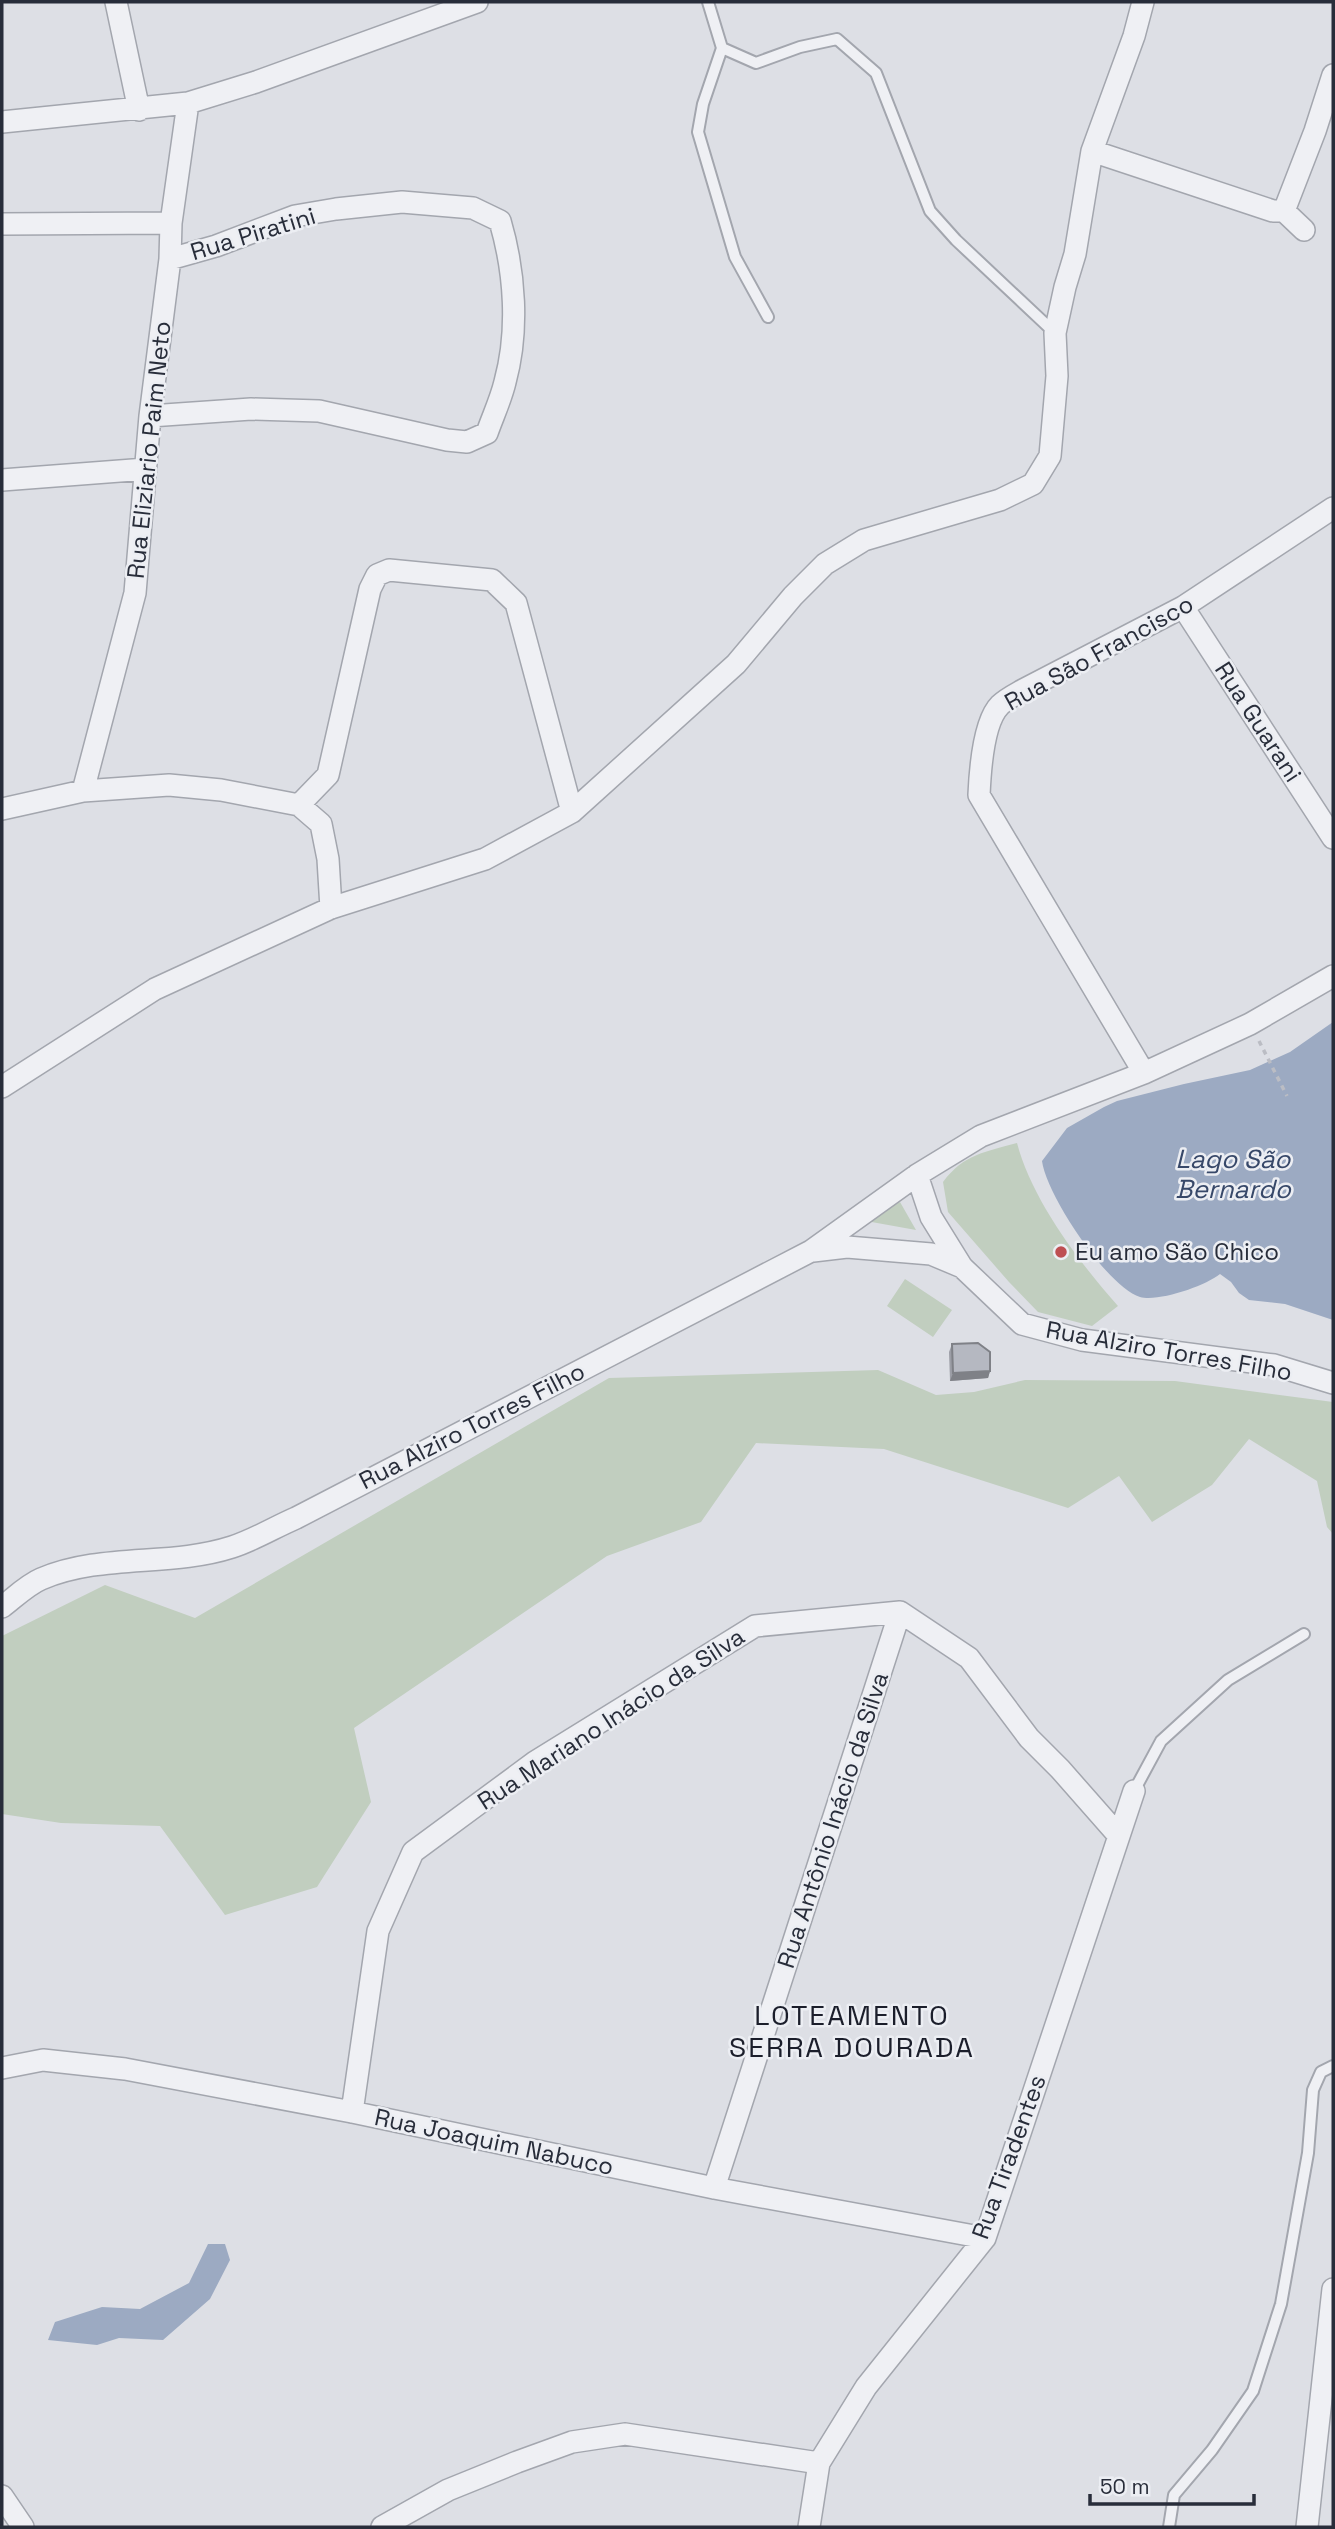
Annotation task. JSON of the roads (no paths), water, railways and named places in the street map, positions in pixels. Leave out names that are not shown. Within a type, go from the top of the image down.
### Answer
[{"type":"street","points":[[116,2],[139,110]]},
{"type":"street","points":[[2,122],[188,103],[256,82],[477,2]]},
{"type":"street","points":[[2,1087],[155,989],[331,908],[485,859],[572,812],[736,664],[793,596],[825,564],[863,541],[1000,500],[1033,484],[1050,456],[1057,376],[1055,333],[1075,254],[1092,151],[1134,36],[1143,2]]},
{"type":"street","points":[[1284,211],[1315,131],[1332,75]]},
{"type":"street","name":"Rua Eliziario Paim Neto","points":[[83,791],[135,593],[150,416],[170,259],[171,223],[188,103]]},
{"type":"street","points":[[1092,151],[1273,211],[1284,211],[1304,230]]},
{"type":"street","name":"Rua Piratini","points":[[150,416],[251,408],[319,411],[447,440],[467,442],[487,433],[505,382],[514,337],[507,244],[500,221],[473,208],[402,202],[336,209],[295,216],[216,246],[170,259]]},
{"type":"street","name":"Rua Piratini","points":[[2,224],[171,223]]},
{"type":"street","points":[[2,480],[146,468]]},
{"type":"street","name":"Rua São Francisco","points":[[1143,1073],[979,795],[980,765],[988,728],[999,705],[1183,607],[1333,508]]},
{"type":"street","points":[[299,805],[328,775],[370,589],[377,575],[389,570],[492,580],[516,603],[572,812]]},
{"type":"street","name":"Rua Guarani","points":[[1183,607],[1333,838]]},
{"type":"street","points":[[2,809],[83,791],[169,785],[221,790],[299,805],[321,824],[328,859],[331,908]]},
{"type":"street","name":"Rua Alziro Torres Filho","points":[[2,1607],[40,1579],[87,1565],[180,1557],[232,1547],[296,1518],[811,1251],[917,1175],[981,1136],[1143,1073],[1250,1024],[1333,976]]},
{"type":"street","name":"Rua Alziro Torres Filho","points":[[917,1175],[931,1217],[962,1267],[1022,1324],[1082,1340],[1274,1365],[1333,1383]]},
{"type":"street","points":[[811,1251],[847,1247],[931,1255],[962,1267]]},
{"type":"street","points":[[900,1612],[969,1658],[1029,1738],[1119,1836]]},
{"type":"street","name":"Rua Mariano Inácio da Silva","points":[[352,2112],[378,1931],[414,1852],[535,1762],[755,1626],[900,1612]]},
{"type":"street","name":"Rua Antônio Inácio da Silva","points":[[714,2188],[900,1612]]},
{"type":"street","name":"Rua Tiradentes","points":[[809,2527],[819,2463],[866,2387],[985,2238],[1133,1791]]},
{"type":"street","name":"Rua Joaquim Nabuco","points":[[2,2068],[43,2060],[125,2069],[352,2112],[714,2188],[985,2238]]},
{"type":"street","points":[[1307,2527],[1333,2289]]},
{"type":"street","points":[[382,2527],[448,2490],[572,2442],[625,2434],[819,2463]]},
{"type":"street","points":[[2,2496],[23,2527]]},
{"type":"lane","points":[[708,2],[722,48],[703,104],[698,132],[735,257],[768,317]]},
{"type":"lane","points":[[722,48],[755,63],[800,47],[837,39],[876,73],[930,211],[956,240],[1055,333]]},
{"type":"lane","points":[[1133,1791],[1161,1741],[1228,1680],[1304,1634]]},
{"type":"lane","points":[[1169,2527],[1174,2495],[1212,2450],[1253,2391],[1281,2304],[1308,2153],[1313,2090],[1321,2072],[1333,2066]]},
{"type":"water","name":"Lago São Bernardo","points":[[1333,1022],[1333,1320],[1285,1304],[1249,1300],[1220,1274],[1193,1288],[1170,1295],[1148,1298],[1126,1290],[1080,1238],[1054,1195],[1046,1176],[1042,1161],[1067,1128],[1117,1101],[1250,1070],[1290,1052]]},
{"type":"water","points":[[208,2244],[225,2244],[230,2260],[210,2299],[163,2340],[119,2338],[97,2345],[48,2340],[55,2322],[102,2307],[140,2309],[189,2283]]},
{"type":"place","name":"Eu amo São Chico","points":[[1061,1252]]},
{"type":"district","name":"LOTEAMENTO SERRA DOURADA","points":[[852,2031]]}]
